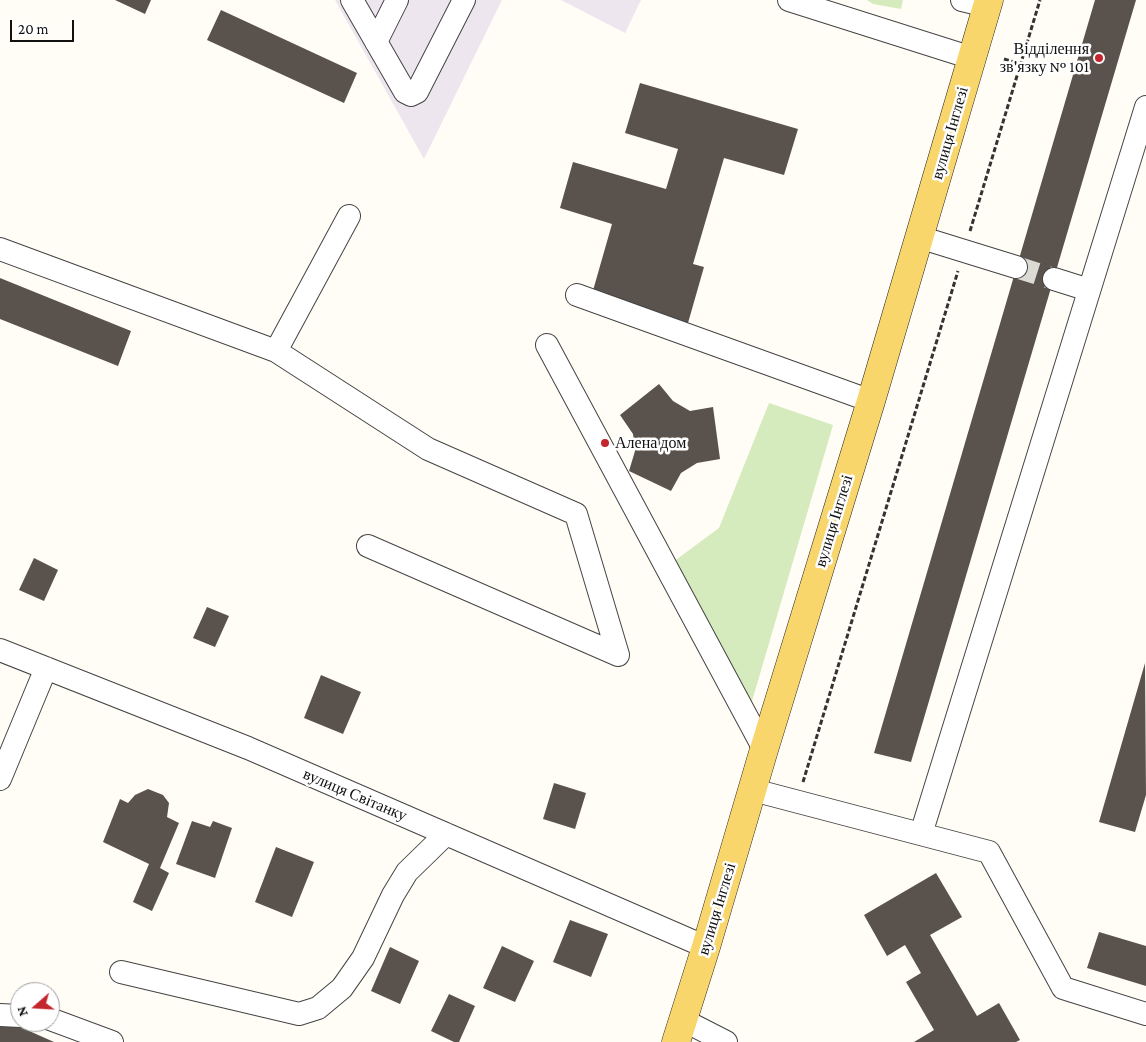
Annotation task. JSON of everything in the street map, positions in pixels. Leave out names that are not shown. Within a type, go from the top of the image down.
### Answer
[{"type":"main road","name":"вулиця Інглезі","points":[[680,1031],[871,401],[972,58],[979,2]]},
{"type":"street","points":[[352,0],[405,92],[411,94],[417,92],[464,0]]},
{"type":"street","points":[[376,42],[397,0]]},
{"type":"street","points":[[789,0],[972,58]]},
{"type":"street","points":[[921,834],[1146,107]]},
{"type":"street","points":[[276,351],[349,216]]},
{"type":"street","points":[[919,237],[1016,267]]},
{"type":"street","points":[[0,249],[276,351],[428,449],[576,514],[618,655],[368,546]]},
{"type":"street","points":[[1054,279],[1090,290]]},
{"type":"street","points":[[577,295],[871,401]]},
{"type":"street","points":[[548,345],[764,749]]},
{"type":"street","name":"вулиця Світанку","points":[[0,650],[248,748],[706,947]]},
{"type":"street","points":[[0,779],[46,668]]},
{"type":"street","points":[[753,790],[989,852],[1063,988],[1146,1014]]},
{"type":"street","points":[[121,972],[299,1014],[318,1008],[342,988],[363,958],[393,895],[407,872],[446,834]]},
{"type":"street","points":[[60,1023],[112,1042]]},
{"type":"street","points":[[680,1031],[726,1042]]},
{"type":"path","points":[[796,802],[1040,0]]},
{"type":"path","points":[[1004,58],[1021,64]]},
{"type":"shaded area","points":[[335,0],[502,0],[424,159]]},
{"type":"shaded area","points":[[561,0],[641,0],[625,33]]},
{"type":"green space","points":[[867,0],[903,0],[901,9],[873,4]]},
{"type":"green space","points":[[769,403],[833,425],[750,708],[673,562],[719,528]]},
{"type":"building","points":[[115,0],[151,0],[145,14]]},
{"type":"building","points":[[1095,0],[1136,0],[911,762],[874,753]]},
{"type":"building","points":[[221,10],[357,73],[344,103],[207,40]]},
{"type":"building","points":[[640,83],[798,129],[784,175],[724,158],[693,264],[704,267],[688,323],[592,294],[612,224],[560,208],[573,162],[666,189],[678,149],[625,133]]},
{"type":"building","points":[[0,278],[131,331],[118,366],[0,319]]},
{"type":"building","points":[[659,384],[673,401],[690,411],[713,407],[720,459],[697,463],[681,473],[671,491],[629,471],[635,451],[633,434],[620,415]]},
{"type":"building","points":[[34,558],[58,570],[44,601],[19,590]]},
{"type":"building","points":[[207,607],[229,616],[215,647],[193,638]]},
{"type":"building","points":[[1145,663],[1146,795],[1135,832],[1099,822]]},
{"type":"building","points":[[321,675],[361,692],[343,734],[304,718]]},
{"type":"building","points":[[554,783],[586,793],[575,829],[543,819]]},
{"type":"building","points":[[148,789],[163,795],[169,803],[167,817],[179,823],[160,868],[169,873],[152,911],[133,902],[149,864],[103,842],[120,799],[128,803],[135,795]]},
{"type":"building","points":[[192,821],[210,827],[213,821],[232,828],[215,878],[176,864]]},
{"type":"building","points":[[276,847],[314,862],[292,917],[255,902]]},
{"type":"building","points":[[936,873],[962,917],[930,935],[977,1016],[999,1003],[1020,1040],[1016,1042],[914,1042],[934,1030],[906,982],[921,973],[905,945],[887,956],[864,915]]},
{"type":"building","points":[[570,920],[608,934],[591,977],[553,962]]},
{"type":"building","points":[[1099,932],[1146,946],[1146,986],[1087,968]]},
{"type":"building","points":[[502,946],[534,961],[515,1002],[483,988]]},
{"type":"building","points":[[390,947],[419,961],[400,1004],[371,991]]},
{"type":"building","points":[[449,994],[475,1006],[459,1042],[454,1042],[431,1031]]},
{"type":"building","points":[[0,1018],[10,1022],[10,1032],[32,1032],[54,1042],[0,1042]]},
{"type":"tunnel","points":[[1016,267],[1054,279]]},
{"type":"place","name":"Відділення зв'язку № 101","points":[[1099,58]]},
{"type":"place","name":"Алена дом","points":[[605,443]]}]
